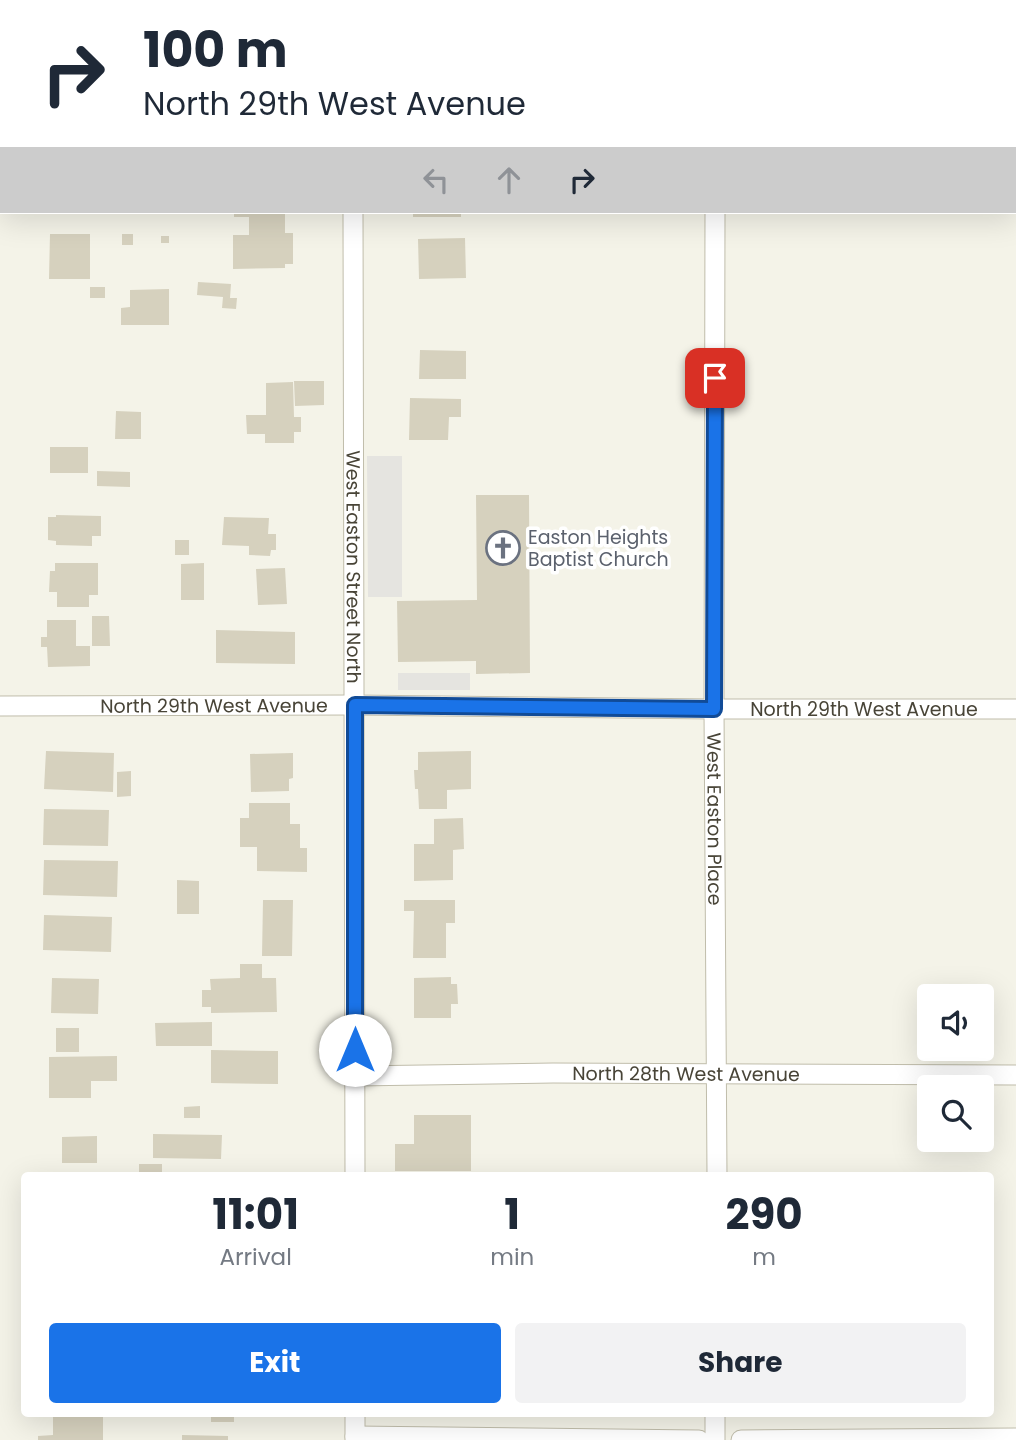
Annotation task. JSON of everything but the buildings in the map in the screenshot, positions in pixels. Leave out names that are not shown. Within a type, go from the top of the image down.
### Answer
[{"type":"street","name":"West Easton Street North","points":[[354,214],[355,1172]]},
{"type":"street","name":"West Easton Place","points":[[715,214],[717,1172]]},
{"type":"street","name":"North 29th West Avenue","points":[[0,706],[1016,709]]},
{"type":"street","name":"North 28th West Avenue","points":[[355,1076],[553,1073],[1016,1075]]},
{"type":"street","points":[[355,1417],[355,1438],[699,1440]]},
{"type":"street","points":[[715,1417],[715,1440]]},
{"type":"street","points":[[741,1440],[1016,1438]]},
{"type":"shaded area","points":[[367,456],[402,456],[402,597],[368,597]]},
{"type":"shaded area","points":[[398,673],[470,673],[470,690],[398,690]]},
{"type":"place","name":"Easton Heights Baptist Church","points":[[503,548]]},
{"type":"route","points":[[355,1050],[355,705],[714,709],[715,378]]}]
